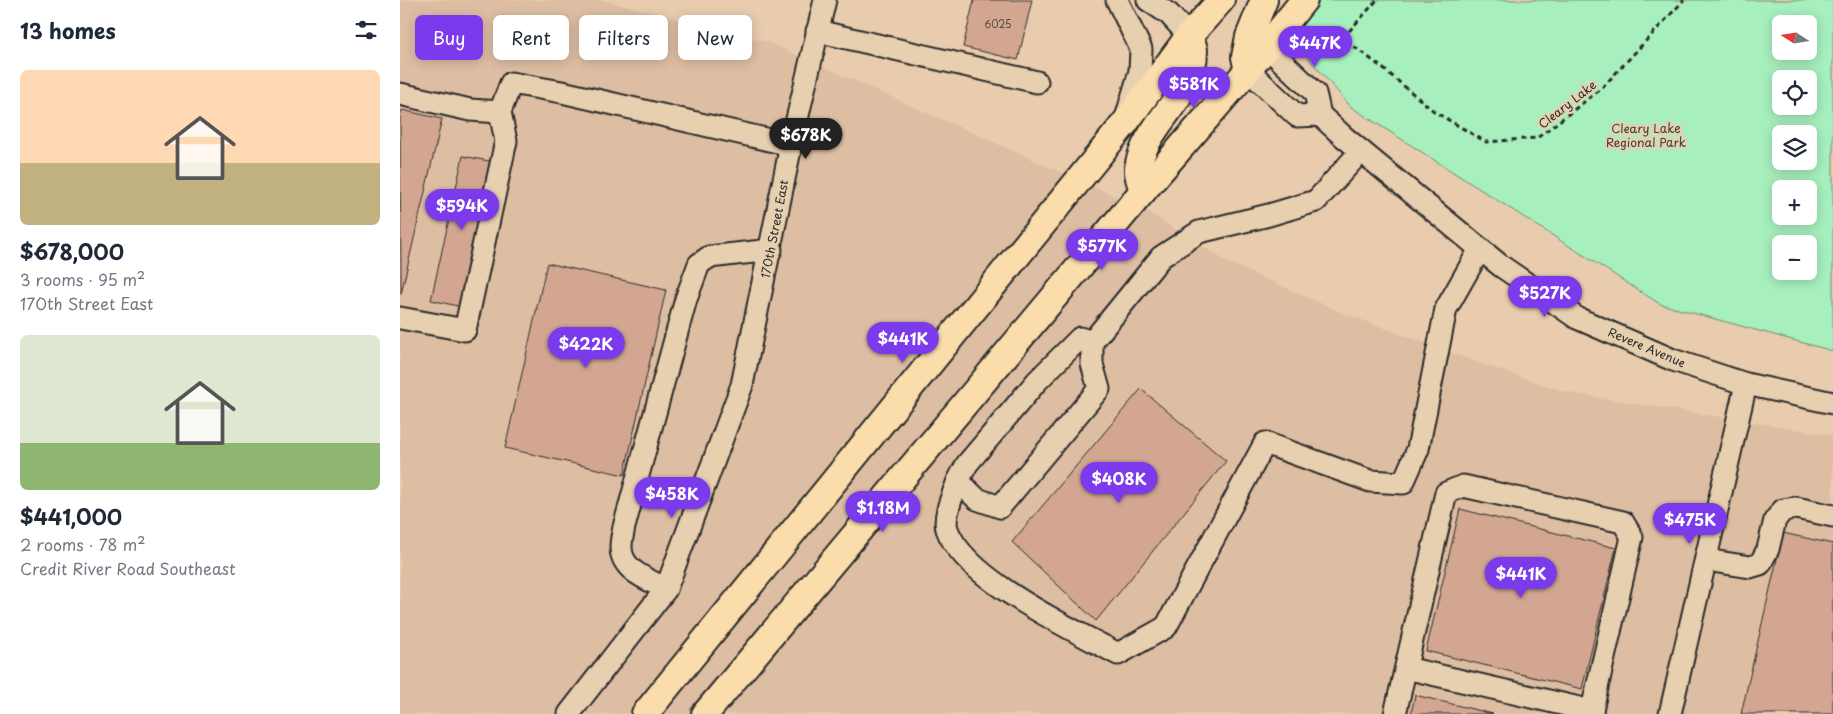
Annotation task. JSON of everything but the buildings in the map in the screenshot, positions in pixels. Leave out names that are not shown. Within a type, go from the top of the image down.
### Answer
[{"type":"main road","points":[[645,714],[1125,123],[1189,36],[1221,0]]},
{"type":"main road","points":[[1248,70],[1245,57],[1249,37],[1264,0]]},
{"type":"main road","points":[[705,714],[1143,191],[1248,70],[1304,0]]},
{"type":"main road","points":[[1143,191],[1137,170],[1148,139],[1183,88],[1192,66],[1194,49],[1189,36]]},
{"type":"street","name":"170th Street East","points":[[569,714],[666,589],[742,385],[791,145],[825,0]]},
{"type":"street","points":[[1117,0],[1141,49],[1140,71],[1125,123]]},
{"type":"street","points":[[1148,0],[1169,14],[1189,36]]},
{"type":"street","points":[[817,31],[1037,82]]},
{"type":"street","points":[[1248,70],[1297,116],[1320,114],[1315,93],[1267,47]]},
{"type":"street","points":[[400,318],[465,330],[506,141],[500,112],[511,84],[562,92],[791,145]]},
{"type":"street","points":[[400,94],[470,110],[500,112]]},
{"type":"street","name":"Revere Avenue","points":[[1320,114],[1361,151],[1501,266],[1577,318],[1673,360],[1746,384],[1833,403]]},
{"type":"street","points":[[958,481],[977,499],[1000,507],[1099,389],[1092,364],[1092,342],[1161,256],[1199,232],[1316,201],[1361,151]]},
{"type":"street","points":[[1092,342],[1080,338],[1037,381],[967,464],[948,507],[947,528],[962,555],[1003,590],[1118,654],[1166,627],[1265,443],[1370,481],[1403,483],[1418,448],[1446,309],[1480,249]]},
{"type":"street","points":[[666,589],[639,575],[626,565],[621,548],[626,517],[686,299],[699,264],[709,257],[770,250]]},
{"type":"street","points":[[1670,714],[1746,384]]},
{"type":"street","points":[[1395,714],[1446,493],[1463,486],[1623,522],[1632,537],[1591,713],[1406,668]]},
{"type":"street","points":[[1706,560],[1750,567],[1760,564],[1768,549],[1776,520],[1783,510],[1796,508],[1833,516]]},
{"type":"path","points":[[1343,38],[1377,0]]},
{"type":"path","name":"Cleary Lake","points":[[1310,36],[1336,33],[1380,66],[1435,112],[1486,142],[1537,138],[1601,89],[1684,0]]},
{"type":"shaded area","points":[[400,0],[604,0],[663,15],[579,15],[579,60],[668,60],[668,16],[678,19],[678,60],[752,60],[752,38],[768,42],[1144,209],[1229,263],[1341,312],[1485,365],[1566,392],[1833,435],[1833,714],[400,714]]},
{"type":"green space","name":"Cleary Lake Regional Park","points":[[1297,0],[1833,0],[1833,351],[1660,304],[1351,107],[1278,23]]}]
